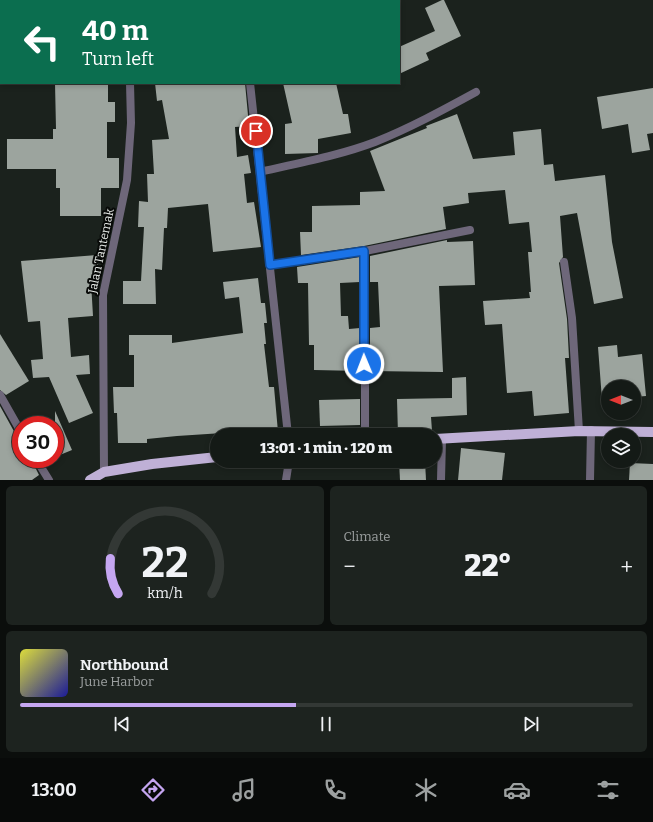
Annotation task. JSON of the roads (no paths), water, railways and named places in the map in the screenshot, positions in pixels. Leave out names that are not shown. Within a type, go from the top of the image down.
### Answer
[{"type":"main road","points":[[442,439],[591,430],[653,432]]},
{"type":"main road","points":[[90,480],[104,472],[152,464],[210,458]]},
{"type":"street","name":"Jalan Tantemak","points":[[104,472],[103,295],[127,180],[131,123],[130,84]]},
{"type":"street","points":[[250,84],[287,428]]},
{"type":"street","points":[[260,172],[322,158],[374,142],[413,125],[476,92]]},
{"type":"street","points":[[270,265],[364,251],[470,230]]},
{"type":"street","points":[[364,251],[365,428]]},
{"type":"street","points":[[564,262],[572,318],[579,431]]},
{"type":"street","points":[[0,395],[12,416]]},
{"type":"street","points":[[590,480],[591,430]]},
{"type":"street","points":[[42,468],[49,480]]},
{"type":"street","points":[[286,480],[288,468]]},
{"type":"street","points":[[440,468],[441,480]]}]
